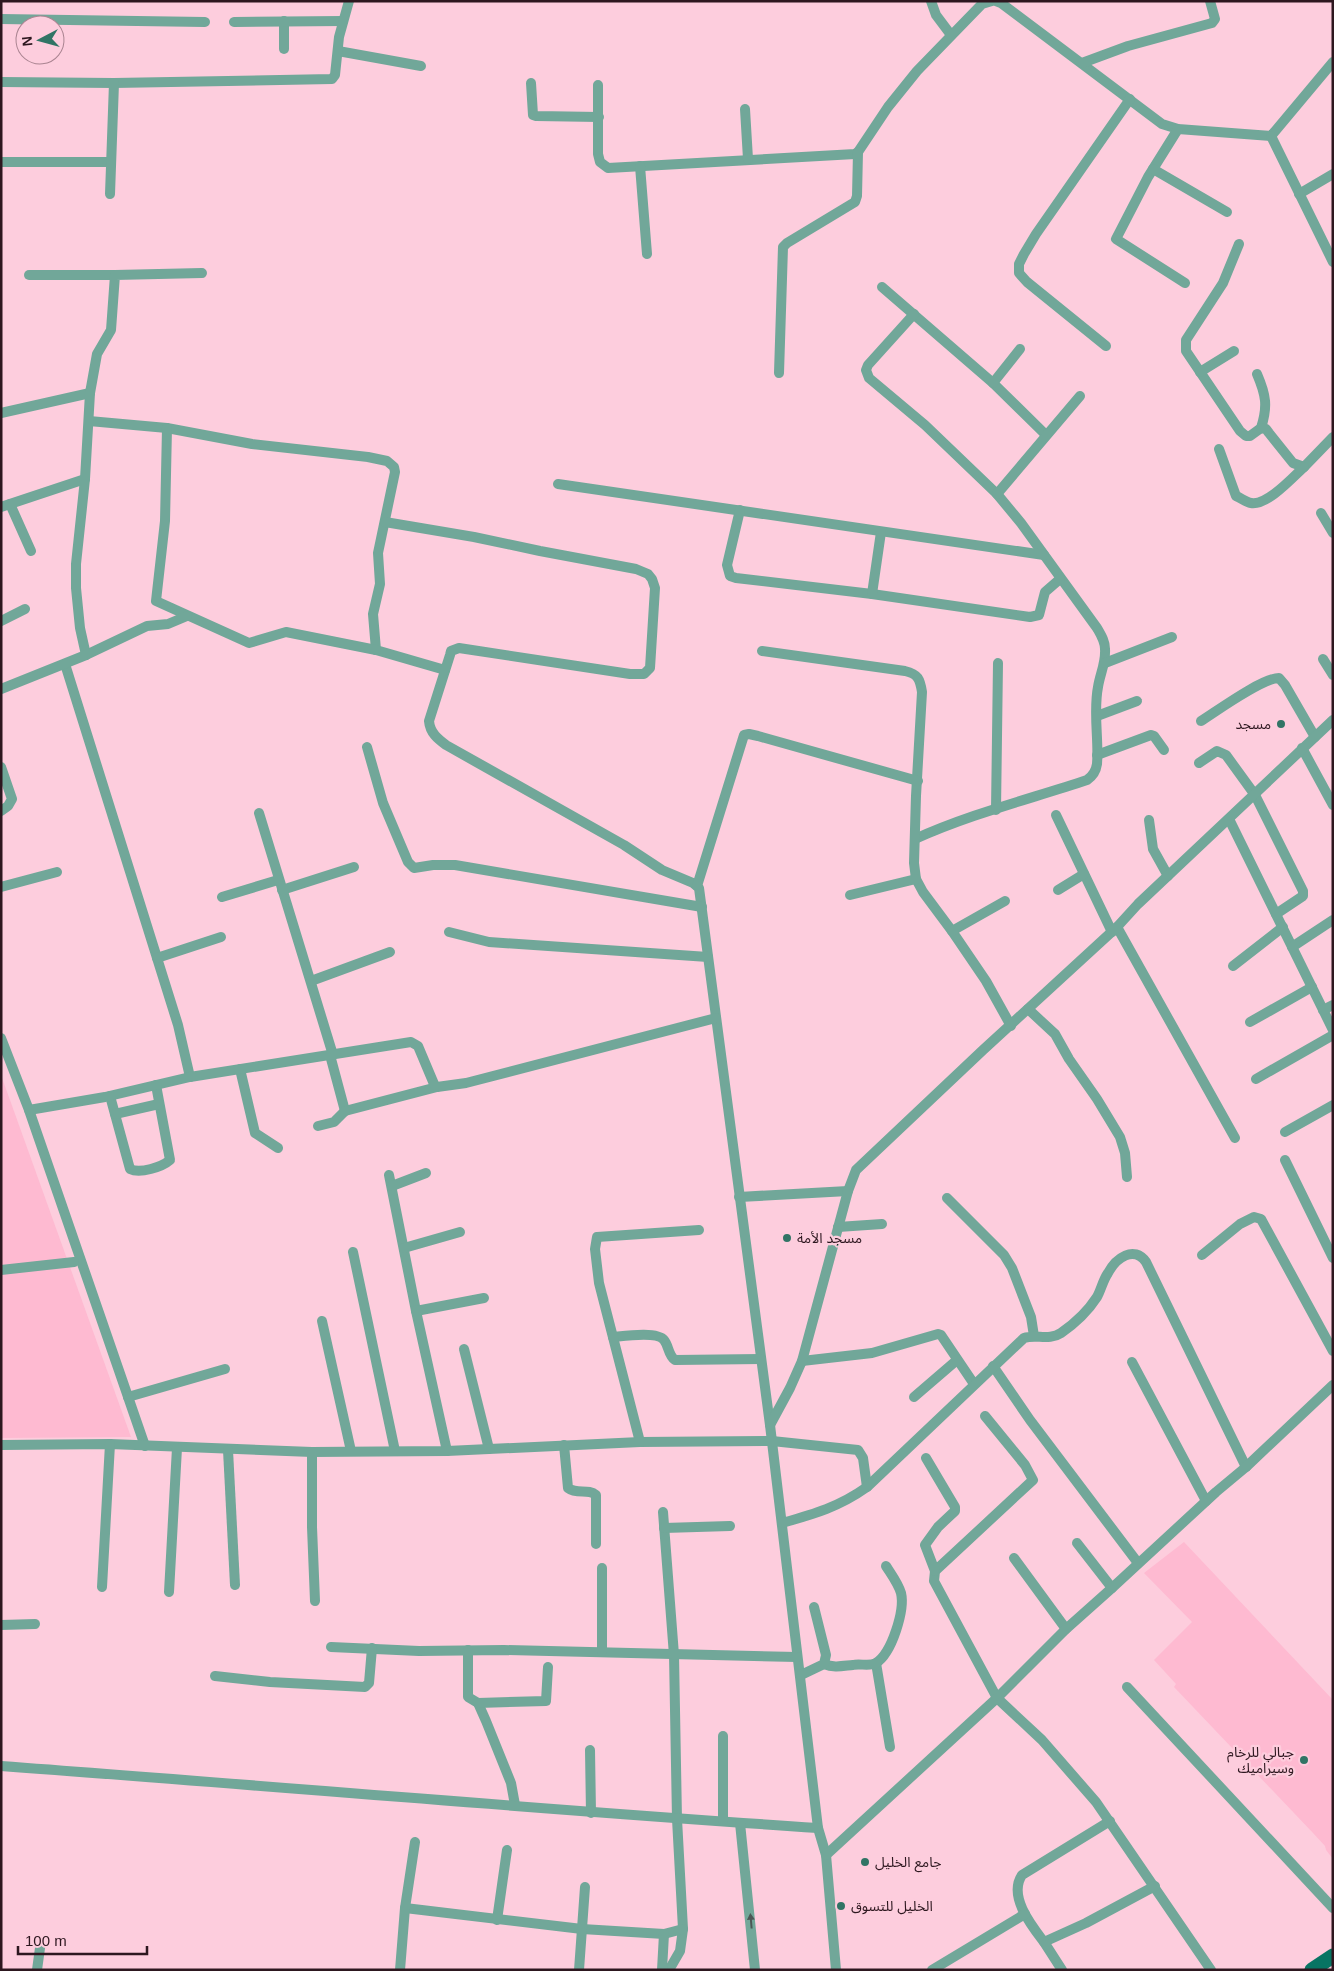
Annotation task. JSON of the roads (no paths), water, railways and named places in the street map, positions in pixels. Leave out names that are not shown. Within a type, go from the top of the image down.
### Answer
[{"type":"main road","points":[[1312,1970],[1333,1956]]},
{"type":"street","points":[[1,82],[114,83],[332,79],[335,75],[342,21],[348,1]]},
{"type":"street","points":[[931,1],[936,15],[951,35]]},
{"type":"street","points":[[780,373],[783,247],[787,242],[855,202],[857,196],[858,152],[911,78],[951,35],[976,4],[992,1]]},
{"type":"street","points":[[996,1],[1130,98],[1162,124],[1178,128],[1271,136]]},
{"type":"street","points":[[1082,63],[1128,46],[1212,23],[1215,19],[1210,1]]},
{"type":"street","points":[[1,18],[205,22]]},
{"type":"street","points":[[284,21],[284,49]]},
{"type":"street","points":[[234,22],[342,21]]},
{"type":"street","points":[[338,51],[421,66]]},
{"type":"street","points":[[1271,136],[1333,62]]},
{"type":"street","points":[[110,194],[114,83]]},
{"type":"street","points":[[531,83],[532,115],[599,117]]},
{"type":"street","points":[[598,85],[598,154],[603,166],[608,168],[855,154],[858,152]]},
{"type":"street","points":[[1106,346],[1027,282],[1019,273],[1019,264],[1036,234],[1130,98]]},
{"type":"street","points":[[745,109],[748,159]]},
{"type":"street","points":[[1178,128],[1153,169],[1116,239],[1185,283]]},
{"type":"street","points":[[1271,136],[1333,262]]},
{"type":"street","points":[[1,162],[111,162]]},
{"type":"street","points":[[640,166],[647,254]]},
{"type":"street","points":[[1153,169],[1227,212]]},
{"type":"street","points":[[1299,194],[1333,174]]},
{"type":"street","points":[[1239,244],[1223,283],[1186,340],[1186,351],[1244,435],[1250,436],[1261,428],[1266,409],[1265,394],[1257,374]]},
{"type":"street","points":[[29,275],[202,274]]},
{"type":"street","points":[[86,655],[80,628],[76,564],[85,478],[90,393],[97,354],[111,330],[115,275]]},
{"type":"street","points":[[882,287],[993,383],[1046,435]]},
{"type":"street","points":[[914,314],[868,365],[866,370],[869,378],[925,425],[997,494],[1021,523],[1103,638],[1105,663],[1098,688],[1095,771],[1087,780],[945,825],[915,839]]},
{"type":"street","points":[[993,383],[1020,349]]},
{"type":"street","points":[[1200,372],[1234,351]]},
{"type":"street","points":[[1,413],[90,393]]},
{"type":"street","points":[[997,494],[1080,396]]},
{"type":"street","points":[[89,421],[167,428],[252,444],[346,454],[387,461],[394,468],[395,472],[378,554],[380,584],[373,614],[376,650]]},
{"type":"street","points":[[167,428],[165,521],[156,601],[249,643],[286,632],[376,650],[445,670]]},
{"type":"street","points":[[1261,428],[1266,429],[1292,463],[1304,467]]},
{"type":"street","points":[[1218,449],[1236,496],[1252,504],[1260,502],[1279,490],[1333,436]]},
{"type":"street","points":[[31,551],[6,505],[85,478]]},
{"type":"street","points":[[558,484],[1044,555]]},
{"type":"street","points":[[740,510],[727,565],[730,576],[1035,617],[1039,615],[1045,592],[1060,579]]},
{"type":"street","points":[[1321,513],[1333,533]]},
{"type":"street","points":[[385,522],[474,537],[636,569],[648,574],[655,588],[650,668],[644,674],[630,674],[460,648],[451,652],[429,721],[431,730],[438,739],[554,807],[624,845],[662,870],[699,888],[770,1424],[818,1828],[826,1855],[836,1970]]},
{"type":"street","points":[[872,594],[881,532]]},
{"type":"street","points":[[1,621],[25,609]]},
{"type":"street","points":[[1,689],[86,655],[147,626],[168,624],[187,616]]},
{"type":"street","points":[[1105,663],[1172,637]]},
{"type":"street","points":[[762,651],[905,671],[919,677],[922,692],[915,839],[916,879],[923,892],[986,981],[1011,1026]]},
{"type":"street","points":[[1323,659],[1333,674]]},
{"type":"street","points":[[996,810],[998,663]]},
{"type":"street","points":[[65,664],[178,1025],[190,1077]]},
{"type":"street","points":[[1201,721],[1258,686],[1279,678],[1286,685],[1314,737]]},
{"type":"street","points":[[1097,716],[1137,700]]},
{"type":"street","points":[[770,1424],[784,1401],[802,1361],[848,1191],[856,1170],[1115,929],[1168,876],[1333,720]]},
{"type":"street","points":[[696,886],[744,735],[758,736],[918,781]]},
{"type":"street","points":[[1096,755],[1150,735],[1154,736],[1164,750]]},
{"type":"street","points":[[367,747],[383,803],[408,862],[414,868],[433,865],[455,865],[702,907]]},
{"type":"street","points":[[1302,748],[1333,805]]},
{"type":"street","points":[[1199,763],[1217,751],[1221,751],[1226,754],[1255,795],[1303,891],[1302,896],[1298,900],[1276,914]]},
{"type":"street","points":[[1,767],[12,799],[8,806],[1,811]]},
{"type":"street","points":[[259,813],[311,981],[332,1055],[345,1111]]},
{"type":"street","points":[[1056,815],[1084,874],[1235,1138]]},
{"type":"street","points":[[1229,819],[1333,1030]]},
{"type":"street","points":[[1149,820],[1153,849],[1168,876]]},
{"type":"street","points":[[222,897],[354,867]]},
{"type":"street","points":[[1,887],[56,872]]},
{"type":"street","points":[[1058,890],[1084,874]]},
{"type":"street","points":[[850,895],[916,879]]},
{"type":"street","points":[[952,931],[1005,901]]},
{"type":"street","points":[[1292,947],[1333,920]]},
{"type":"street","points":[[1233,966],[1283,928]]},
{"type":"street","points":[[449,932],[489,942],[708,957]]},
{"type":"street","points":[[157,958],[221,937]]},
{"type":"street","points":[[311,981],[390,952]]},
{"type":"street","points":[[1250,1022],[1312,987]]},
{"type":"street","points":[[1323,1010],[1333,1005]]},
{"type":"street","points":[[1028,1009],[1055,1034],[1120,1137],[1125,1153],[1127,1177]]},
{"type":"street","points":[[318,1126],[334,1122],[345,1111],[437,1087],[466,1083],[716,1018]]},
{"type":"street","points":[[1256,1079],[1333,1035]]},
{"type":"street","points":[[1,1038],[29,1110],[145,1446]]},
{"type":"street","points":[[29,1110],[110,1096],[190,1077],[398,1043],[415,1043],[437,1087]]},
{"type":"street","points":[[240,1069],[255,1133],[278,1148]]},
{"type":"street","points":[[110,1096],[130,1169],[135,1172],[165,1164],[170,1160],[156,1085]]},
{"type":"street","points":[[115,1114],[159,1104]]},
{"type":"street","points":[[1285,1132],[1333,1105]]},
{"type":"street","points":[[1286,1160],[1333,1258]]},
{"type":"street","points":[[426,1173],[390,1181],[447,1451]]},
{"type":"street","points":[[739,1197],[848,1191]]},
{"type":"street","points":[[947,1198],[1004,1255],[1012,1268],[1031,1317],[1034,1336]]},
{"type":"street","points":[[1202,1255],[1240,1224],[1254,1217],[1260,1219],[1333,1351]]},
{"type":"street","points":[[838,1227],[882,1224]]},
{"type":"street","points":[[640,1442],[599,1283],[595,1249],[597,1237],[699,1230]]},
{"type":"street","points":[[404,1248],[460,1232]]},
{"type":"street","points":[[353,1252],[395,1451]]},
{"type":"street","points":[[782,1523],[842,1504],[867,1487],[1024,1338],[1034,1336],[1047,1338],[1060,1333],[1085,1311],[1096,1298],[1108,1271],[1128,1253],[1136,1253],[1142,1256],[1246,1467]]},
{"type":"street","points":[[1,1270],[74,1262]]},
{"type":"street","points":[[416,1311],[484,1298]]},
{"type":"street","points":[[322,1321],[352,1451]]},
{"type":"street","points":[[802,1361],[872,1353],[938,1334],[941,1335],[974,1384]]},
{"type":"street","points":[[613,1337],[636,1335],[660,1336],[665,1340],[670,1356],[675,1360],[761,1358]]},
{"type":"street","points":[[464,1348],[489,1449]]},
{"type":"street","points":[[914,1397],[957,1360]]},
{"type":"street","points":[[1132,1362],[1206,1501]]},
{"type":"street","points":[[993,1366],[1030,1420],[1138,1563]]},
{"type":"street","points":[[128,1397],[225,1369]]},
{"type":"street","points":[[826,1855],[997,1698],[1066,1629],[1246,1467],[1333,1385]]},
{"type":"street","points":[[936,1571],[1033,1480],[1025,1465],[985,1416]]},
{"type":"street","points":[[1,1444],[110,1444],[312,1452],[447,1451],[640,1442],[772,1441],[858,1450],[863,1458],[867,1487]]},
{"type":"street","points":[[102,1587],[110,1444]]},
{"type":"street","points":[[564,1445],[568,1488],[572,1491],[592,1492],[596,1495],[596,1544]]},
{"type":"street","points":[[169,1592],[177,1448]]},
{"type":"street","points":[[228,1450],[235,1585]]},
{"type":"street","points":[[312,1452],[312,1527],[315,1601]]},
{"type":"street","points":[[926,1458],[955,1507],[955,1511],[938,1527],[925,1545],[936,1571],[934,1581],[997,1698],[1042,1740],[1096,1802],[1211,1970]]},
{"type":"street","points":[[663,1512],[674,1654],[677,1819],[683,1929],[680,1951],[669,1970]]},
{"type":"street","points":[[664,1528],[730,1526]]},
{"type":"street","points":[[1077,1543],[1112,1588]]},
{"type":"street","points":[[1014,1558],[1066,1629]]},
{"type":"street","points":[[801,1675],[824,1664],[840,1667],[876,1663],[884,1654],[893,1639],[902,1608],[900,1589],[886,1566]]},
{"type":"street","points":[[602,1568],[602,1652]]},
{"type":"street","points":[[814,1607],[826,1654],[824,1664]]},
{"type":"street","points":[[1,1625],[35,1624]]},
{"type":"street","points":[[331,1647],[798,1657]]},
{"type":"street","points":[[215,1676],[270,1682],[365,1687],[369,1683],[372,1648]]},
{"type":"street","points":[[468,1650],[468,1697],[478,1703],[546,1700],[548,1667]]},
{"type":"street","points":[[876,1663],[890,1747]]},
{"type":"street","points":[[1127,1686],[1333,1908]]},
{"type":"street","points":[[478,1703],[511,1783],[515,1805]]},
{"type":"street","points":[[723,1736],[723,1820]]},
{"type":"street","points":[[590,1750],[592,1813]]},
{"type":"street","points":[[1,1766],[515,1805],[592,1813],[723,1820],[740,1823],[818,1828]]},
{"type":"street","points":[[1062,1970],[1024,1914],[1018,1893],[1018,1881],[1022,1875],[1110,1821]]},
{"type":"street","points":[[740,1823],[755,1970]]},
{"type":"street","points":[[400,1970],[405,1908],[415,1842]]},
{"type":"street","points":[[497,1920],[507,1850]]},
{"type":"street","points":[[1044,1942],[1086,1923],[1155,1886]]},
{"type":"street","points":[[579,1970],[585,1887]]},
{"type":"street","points":[[405,1908],[582,1929],[664,1934],[683,1929]]},
{"type":"street","points":[[932,1970],[1024,1914]]},
{"type":"street","points":[[662,1970],[664,1934]]},
{"type":"street","points":[[37,1970],[40,1948]]},
{"type":"place","name":"مسجد","points":[[1281,724]]},
{"type":"place","name":"مسجد الأمة","points":[[787,1238]]},
{"type":"place","name":"جبالي للرخام وسيراميك","points":[[1304,1760]]},
{"type":"place","name":"جامع الخليل","points":[[865,1862]]},
{"type":"place","name":"الخليل للتسوق","points":[[841,1906]]}]
